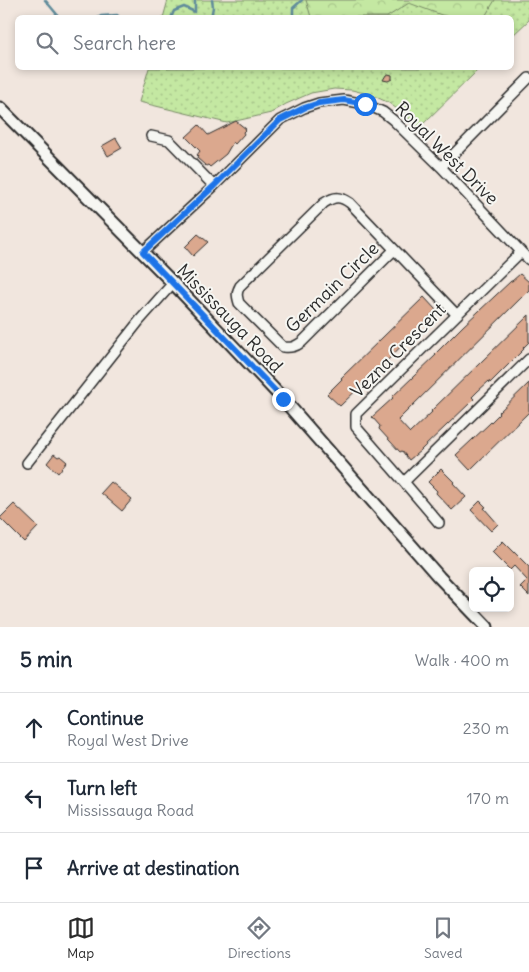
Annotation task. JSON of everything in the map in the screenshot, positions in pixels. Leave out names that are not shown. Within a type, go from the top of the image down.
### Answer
[{"type":"main road","name":"Mississauga Road","points":[[0,108],[143,252],[283,399],[439,577],[487,627]]},
{"type":"street","points":[[441,167],[529,78]]},
{"type":"street","name":"Royal West Drive","points":[[143,252],[214,186],[280,120],[319,103],[338,101],[358,102],[383,112],[403,128],[529,260]]},
{"type":"street","points":[[151,136],[168,140],[214,186]]},
{"type":"street","name":"Germain Circle","points":[[394,250],[302,342],[291,348],[283,347],[239,303],[237,297],[236,292],[240,286],[324,202],[337,197],[350,203],[457,315]]},
{"type":"street","name":"Vezna Crescent","points":[[439,523],[356,427],[356,414],[521,252]]},
{"type":"street","points":[[27,463],[140,320],[173,283]]},
{"type":"street","points":[[404,482],[529,359]]},
{"type":"green space","points":[[168,0],[529,0],[529,20],[514,34],[514,15],[164,15]]},
{"type":"green space","points":[[306,0],[495,0],[486,15],[442,15],[409,3],[390,15],[310,15]]},
{"type":"green space","points":[[148,70],[478,70],[419,128],[389,103],[372,95],[352,90],[334,89],[311,93],[271,113],[227,123],[139,102]]},
{"type":"building","points":[[386,75],[392,75],[392,79],[388,81],[383,80]]},
{"type":"building","points":[[236,121],[246,129],[243,132],[244,134],[235,144],[233,142],[226,154],[210,167],[206,166],[197,158],[200,151],[186,137],[199,125],[208,135]]},
{"type":"building","points":[[116,138],[122,148],[108,156],[102,146]]},
{"type":"building","points":[[198,234],[208,242],[193,256],[185,247]]},
{"type":"building","points":[[520,274],[529,282],[529,290],[398,420],[410,433],[529,315],[529,342],[490,383],[489,381],[472,397],[474,399],[470,403],[409,460],[379,429],[380,426],[372,417],[463,326]]},
{"type":"building","points":[[424,297],[436,310],[383,367],[340,406],[327,394]]},
{"type":"building","points":[[529,383],[529,412],[470,470],[456,455]]},
{"type":"building","points":[[54,454],[67,462],[58,473],[47,463]]},
{"type":"building","points":[[441,469],[466,497],[452,510],[428,482]]},
{"type":"building","points":[[111,482],[132,499],[122,511],[101,493]]},
{"type":"building","points":[[480,501],[498,524],[491,531],[471,510]]},
{"type":"building","points":[[14,504],[38,527],[24,542],[0,518]]},
{"type":"building","points":[[503,541],[529,567],[529,596],[520,587],[527,580],[514,566],[507,567],[492,552]]},
{"type":"waterway","points":[[45,0],[58,15]]},
{"type":"waterway","points":[[172,15],[174,11],[184,7],[195,12],[195,0]]},
{"type":"waterway","points":[[212,0],[212,15]]},
{"type":"waterway","points":[[293,15],[293,8],[302,0]]},
{"type":"route","points":[[283,399],[143,252],[214,186],[280,120],[319,103],[344,100],[365,104]]}]
